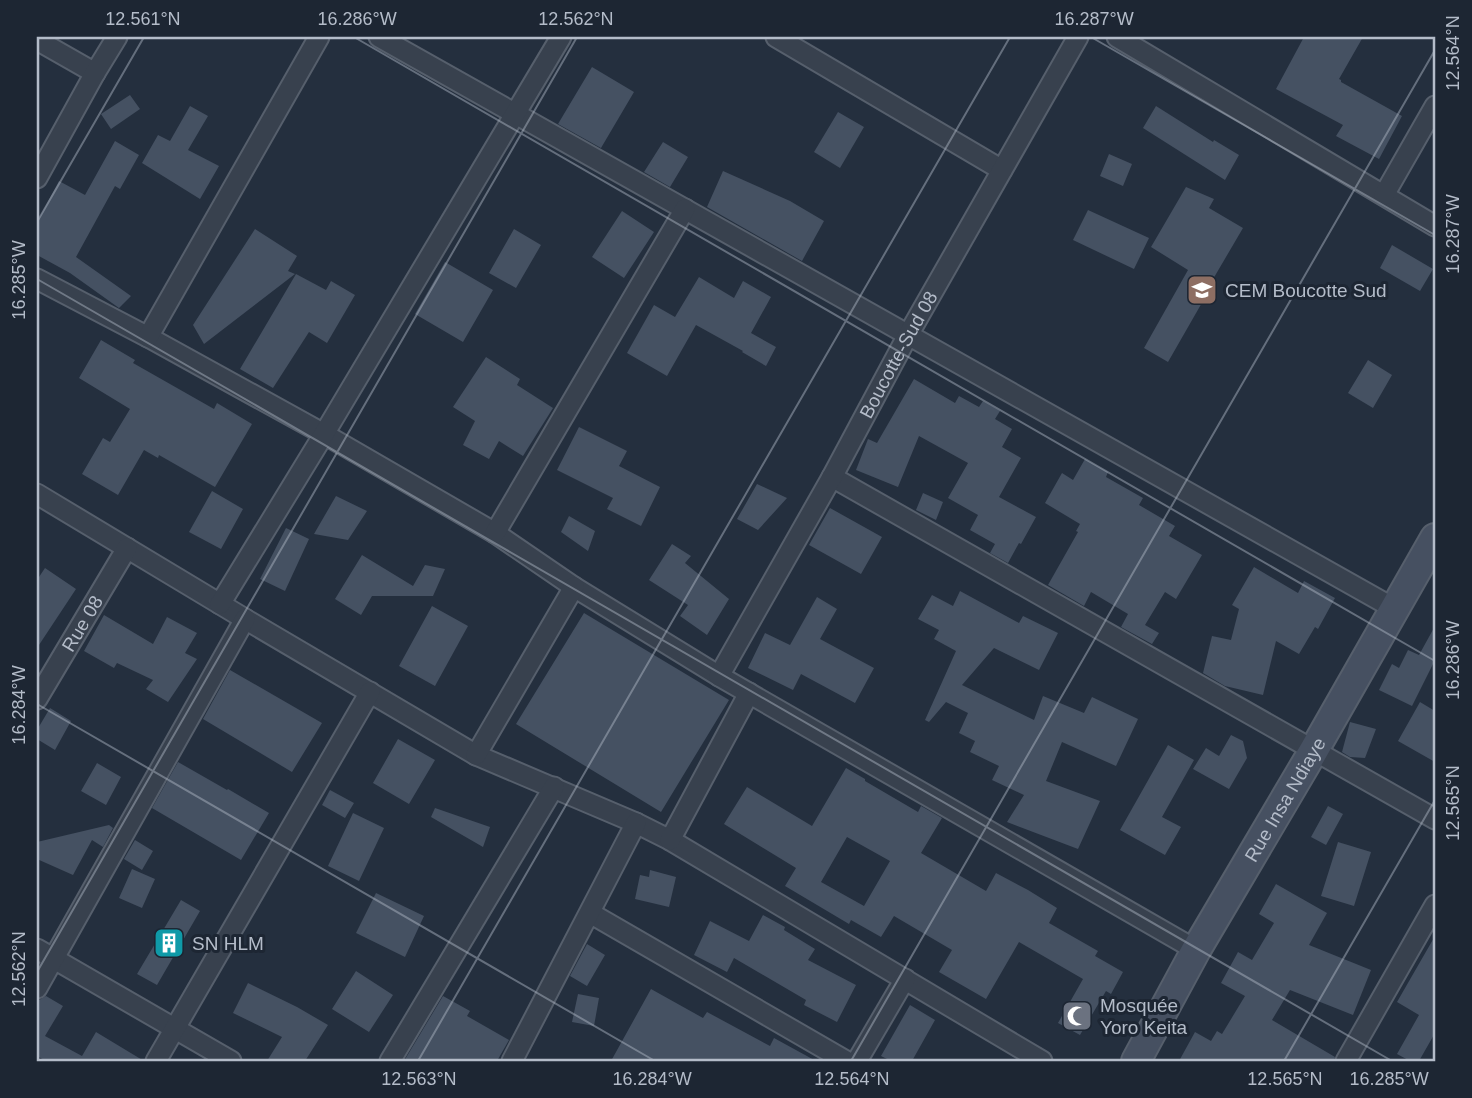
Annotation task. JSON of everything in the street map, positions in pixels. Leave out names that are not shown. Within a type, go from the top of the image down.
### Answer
[{"type":"main road","name":"Rue Insa Ndiaye","points":[[1136,1061],[1196,950],[1435,538]]},
{"type":"street","points":[[37,178],[117,37]]},
{"type":"street","points":[[148,337],[319,37]]},
{"type":"street","points":[[379,37],[1395,609]]},
{"type":"street","points":[[220,604],[561,37]]},
{"type":"street","points":[[776,37],[1002,170]]},
{"type":"street","name":"Boucotte-Sud 08","points":[[719,676],[832,477],[908,335],[1078,37]]},
{"type":"street","points":[[1118,37],[1435,226]]},
{"type":"street","points":[[37,40],[95,73]]},
{"type":"street","points":[[1384,195],[1435,106]]},
{"type":"street","points":[[495,533],[685,209]]},
{"type":"street","points":[[37,279],[324,434],[495,533],[574,587],[719,676],[1196,950]]},
{"type":"street","points":[[832,477],[1435,819]]},
{"type":"street","points":[[37,494],[476,755],[670,840],[1042,1061]]},
{"type":"street","name":"Rue 08","points":[[37,699],[127,548]]},
{"type":"street","points":[[476,755],[574,587]]},
{"type":"street","points":[[37,988],[45,954],[245,619]]},
{"type":"street","points":[[156,1061],[370,692]]},
{"type":"street","points":[[670,840],[749,693]]},
{"type":"street","points":[[390,1061],[554,787]]},
{"type":"street","points":[[512,1061],[636,823]]},
{"type":"street","points":[[1346,1061],[1435,905]]},
{"type":"street","points":[[590,913],[846,1061]]},
{"type":"street","points":[[45,954],[231,1061]]},
{"type":"street","points":[[857,1061],[905,979]]},
{"type":"building","points":[[1304,37],[1363,37],[1339,79],[1402,116],[1379,159],[1336,136],[1343,125],[1276,89]]},
{"type":"building","points":[[592,67],[634,92],[601,148],[558,124]]},
{"type":"building","points":[[130,95],[140,109],[111,129],[101,114]]},
{"type":"building","points":[[190,106],[208,116],[188,150],[219,166],[200,199],[142,163],[158,135],[170,141]]},
{"type":"building","points":[[1156,106],[1239,155],[1225,180],[1143,128]]},
{"type":"building","points":[[838,112],[864,127],[840,168],[814,152]]},
{"type":"building","points":[[115,141],[139,155],[120,189],[115,186],[76,257],[131,296],[119,308],[70,273],[37,255],[37,222],[59,181],[85,195]]},
{"type":"building","points":[[663,142],[688,157],[670,187],[644,172]]},
{"type":"building","points":[[1109,154],[1132,164],[1123,186],[1100,176]]},
{"type":"building","points":[[723,171],[790,201],[824,221],[802,261],[707,207]]},
{"type":"building","points":[[1186,187],[1214,199],[1209,208],[1243,228],[1168,362],[1144,348],[1188,270],[1151,247]]},
{"type":"building","points":[[1088,210],[1149,238],[1134,269],[1073,240]]},
{"type":"building","points":[[622,211],[654,232],[624,278],[592,257]]},
{"type":"building","points":[[255,229],[297,256],[288,271],[295,274],[204,344],[193,325]]},
{"type":"building","points":[[514,229],[541,245],[516,288],[489,273]]},
{"type":"building","points":[[1392,245],[1433,269],[1420,291],[1380,268]]},
{"type":"building","points":[[445,262],[493,290],[463,342],[415,314]]},
{"type":"building","points":[[296,274],[326,290],[331,281],[355,295],[327,343],[309,332],[273,388],[240,369]]},
{"type":"building","points":[[699,277],[734,298],[743,281],[771,297],[751,333],[776,347],[766,366],[696,325],[667,376],[627,353],[654,305],[675,317]]},
{"type":"building","points":[[101,340],[135,360],[133,363],[214,409],[217,403],[252,424],[215,487],[159,455],[158,458],[144,450],[118,495],[82,474],[103,438],[110,442],[130,409],[79,378]]},
{"type":"building","points":[[486,357],[520,379],[517,385],[553,408],[523,456],[499,441],[489,459],[463,445],[475,421],[453,407]]},
{"type":"building","points":[[1368,360],[1392,375],[1373,408],[1348,393]]},
{"type":"building","points":[[914,379],[955,403],[959,396],[979,407],[983,401],[1000,411],[995,419],[1012,429],[1002,447],[1021,458],[999,497],[1036,517],[1008,563],[990,553],[995,544],[970,530],[978,515],[948,498],[968,463],[919,436],[898,487],[856,470],[868,439],[877,443]]},
{"type":"building","points":[[579,427],[627,451],[619,466],[660,487],[641,526],[607,509],[613,498],[557,470]]},
{"type":"building","points":[[1085,459],[1108,472],[1106,477],[1143,498],[1139,505],[1175,526],[1169,536],[1202,555],[1176,599],[1165,592],[1145,625],[1159,633],[1152,644],[1121,627],[1128,614],[1091,592],[1084,606],[1048,585],[1080,524],[1045,503],[1062,473],[1073,480]]},
{"type":"building","points":[[757,484],[787,498],[758,530],[737,519]]},
{"type":"building","points":[[212,491],[243,509],[221,549],[189,532]]},
{"type":"building","points":[[923,493],[943,502],[936,520],[916,510]]},
{"type":"building","points":[[336,496],[367,511],[348,540],[314,534]]},
{"type":"building","points":[[830,508],[882,537],[861,574],[809,545]]},
{"type":"building","points":[[569,516],[595,531],[588,551],[561,532]]},
{"type":"building","points":[[286,528],[309,539],[285,591],[260,579]]},
{"type":"building","points":[[672,544],[691,556],[685,563],[729,599],[707,635],[680,616],[688,605],[649,580]]},
{"type":"building","points":[[362,555],[413,586],[425,565],[445,569],[433,596],[372,596],[361,615],[335,599]]},
{"type":"building","points":[[1254,567],[1298,593],[1304,581],[1335,598],[1318,629],[1315,627],[1299,654],[1276,641],[1263,695],[1225,686],[1203,673],[1212,636],[1231,640],[1239,609],[1232,605]]},
{"type":"building","points":[[45,568],[76,589],[37,648],[37,580]]},
{"type":"building","points":[[960,591],[1019,623],[1023,616],[1058,633],[1039,670],[994,648],[962,685],[1034,720],[1043,696],[1084,713],[1092,697],[1138,719],[1116,766],[1062,742],[1046,781],[1100,801],[1078,849],[1007,822],[1024,795],[992,780],[999,766],[970,752],[975,741],[959,733],[968,713],[946,702],[929,722],[925,720],[956,651],[934,639],[939,630],[918,619],[932,595],[953,606]]},
{"type":"building","points":[[817,597],[837,609],[820,639],[874,668],[855,703],[801,674],[793,690],[748,668],[765,633],[790,645]]},
{"type":"building","points":[[432,606],[468,626],[435,686],[399,666]]},
{"type":"building","points":[[584,613],[729,700],[661,812],[516,724]]},
{"type":"building","points":[[104,615],[153,644],[167,617],[197,633],[185,653],[197,659],[168,702],[146,689],[153,680],[117,663],[114,668],[84,651]]},
{"type":"building","points":[[1435,626],[1435,660],[1412,706],[1379,690],[1392,664],[1399,668],[1408,650],[1419,655]]},
{"type":"building","points":[[230,670],[322,723],[292,772],[203,719]]},
{"type":"building","points":[[1420,702],[1435,711],[1435,762],[1398,741]]},
{"type":"building","points":[[50,708],[71,721],[55,750],[37,739],[37,730]]},
{"type":"building","points":[[1350,722],[1376,729],[1365,758],[1350,757],[1342,752]]},
{"type":"building","points":[[1231,735],[1243,741],[1247,758],[1229,789],[1193,769],[1206,748],[1219,756]]},
{"type":"building","points":[[398,739],[435,760],[409,804],[373,783]]},
{"type":"building","points":[[1168,745],[1194,760],[1162,817],[1181,827],[1165,855],[1120,830]]},
{"type":"building","points":[[178,762],[269,813],[241,860],[152,808]]},
{"type":"building","points":[[97,763],[121,777],[106,805],[81,791]]},
{"type":"building","points":[[846,768],[918,812],[921,806],[942,818],[921,853],[986,891],[996,873],[1028,890],[1057,908],[1049,923],[1098,951],[1095,956],[1123,972],[1111,994],[1106,991],[1080,1035],[1058,1023],[1083,979],[1019,942],[986,999],[939,972],[952,950],[894,916],[881,937],[851,920],[849,924],[785,886],[796,868],[724,824],[747,787],[812,826]],"holes":[[[847,837],[890,861],[864,906],[821,882]]]},
{"type":"building","points":[[330,790],[354,803],[345,818],[322,805]]},
{"type":"building","points":[[1328,806],[1343,814],[1326,845],[1311,837]]},
{"type":"building","points":[[435,808],[490,827],[483,847],[431,817]]},
{"type":"building","points":[[353,813],[384,828],[359,881],[328,866]]},
{"type":"building","points":[[109,825],[113,828],[103,847],[92,840],[73,875],[37,859],[37,842]]},
{"type":"building","points":[[135,840],[153,851],[142,870],[124,859]]},
{"type":"building","points":[[1338,842],[1371,852],[1354,906],[1321,896]]},
{"type":"building","points":[[132,869],[155,879],[142,908],[119,898]]},
{"type":"building","points":[[650,870],[676,877],[669,907],[635,899],[640,875],[649,877]]},
{"type":"building","points":[[1276,884],[1327,913],[1309,945],[1371,970],[1353,1015],[1290,990],[1272,1020],[1335,1057],[1334,1061],[1179,1061],[1195,1032],[1211,1041],[1217,1031],[1222,1034],[1245,996],[1221,983],[1238,952],[1252,960],[1274,923],[1259,914]]},
{"type":"building","points":[[376,893],[424,916],[405,957],[356,933]]},
{"type":"building","name":"SN HLM","points":[[181,900],[200,911],[157,985],[137,974]]},
{"type":"building","points":[[763,915],[815,949],[808,960],[856,985],[837,1022],[804,1005],[806,1000],[734,958],[727,972],[694,955],[710,921],[749,941]]},
{"type":"building","points":[[1435,936],[1435,1033],[1419,1061],[1410,1061],[1397,1054],[1419,1015],[1397,1002]]},
{"type":"building","points":[[587,944],[605,955],[587,986],[570,976]]},
{"type":"building","points":[[356,971],[393,995],[369,1032],[332,1009]]},
{"type":"building","points":[[248,983],[328,1025],[305,1061],[267,1061],[282,1037],[233,1013]]},
{"type":"building","points":[[651,989],[703,1018],[707,1012],[770,1046],[774,1038],[816,1061],[611,1061]]},
{"type":"building","points":[[578,994],[599,998],[594,1026],[572,1022]]},
{"type":"building","points":[[46,996],[63,1006],[45,1036],[82,1056],[96,1032],[144,1061],[46,1061],[37,1056],[37,1004]]},
{"type":"building","points":[[443,996],[470,1011],[467,1016],[509,1040],[497,1061],[404,1061]]},
{"type":"building","points":[[910,1005],[935,1020],[912,1061],[891,1061],[881,1056]]},
{"type":"place","name":"CEM Boucotte Sud","points":[[1202,290]]},
{"type":"place","name":"SN HLM","points":[[169,943]]},
{"type":"place","name":"Mosquée Yoro Keita","points":[[1077,1016]]}]
